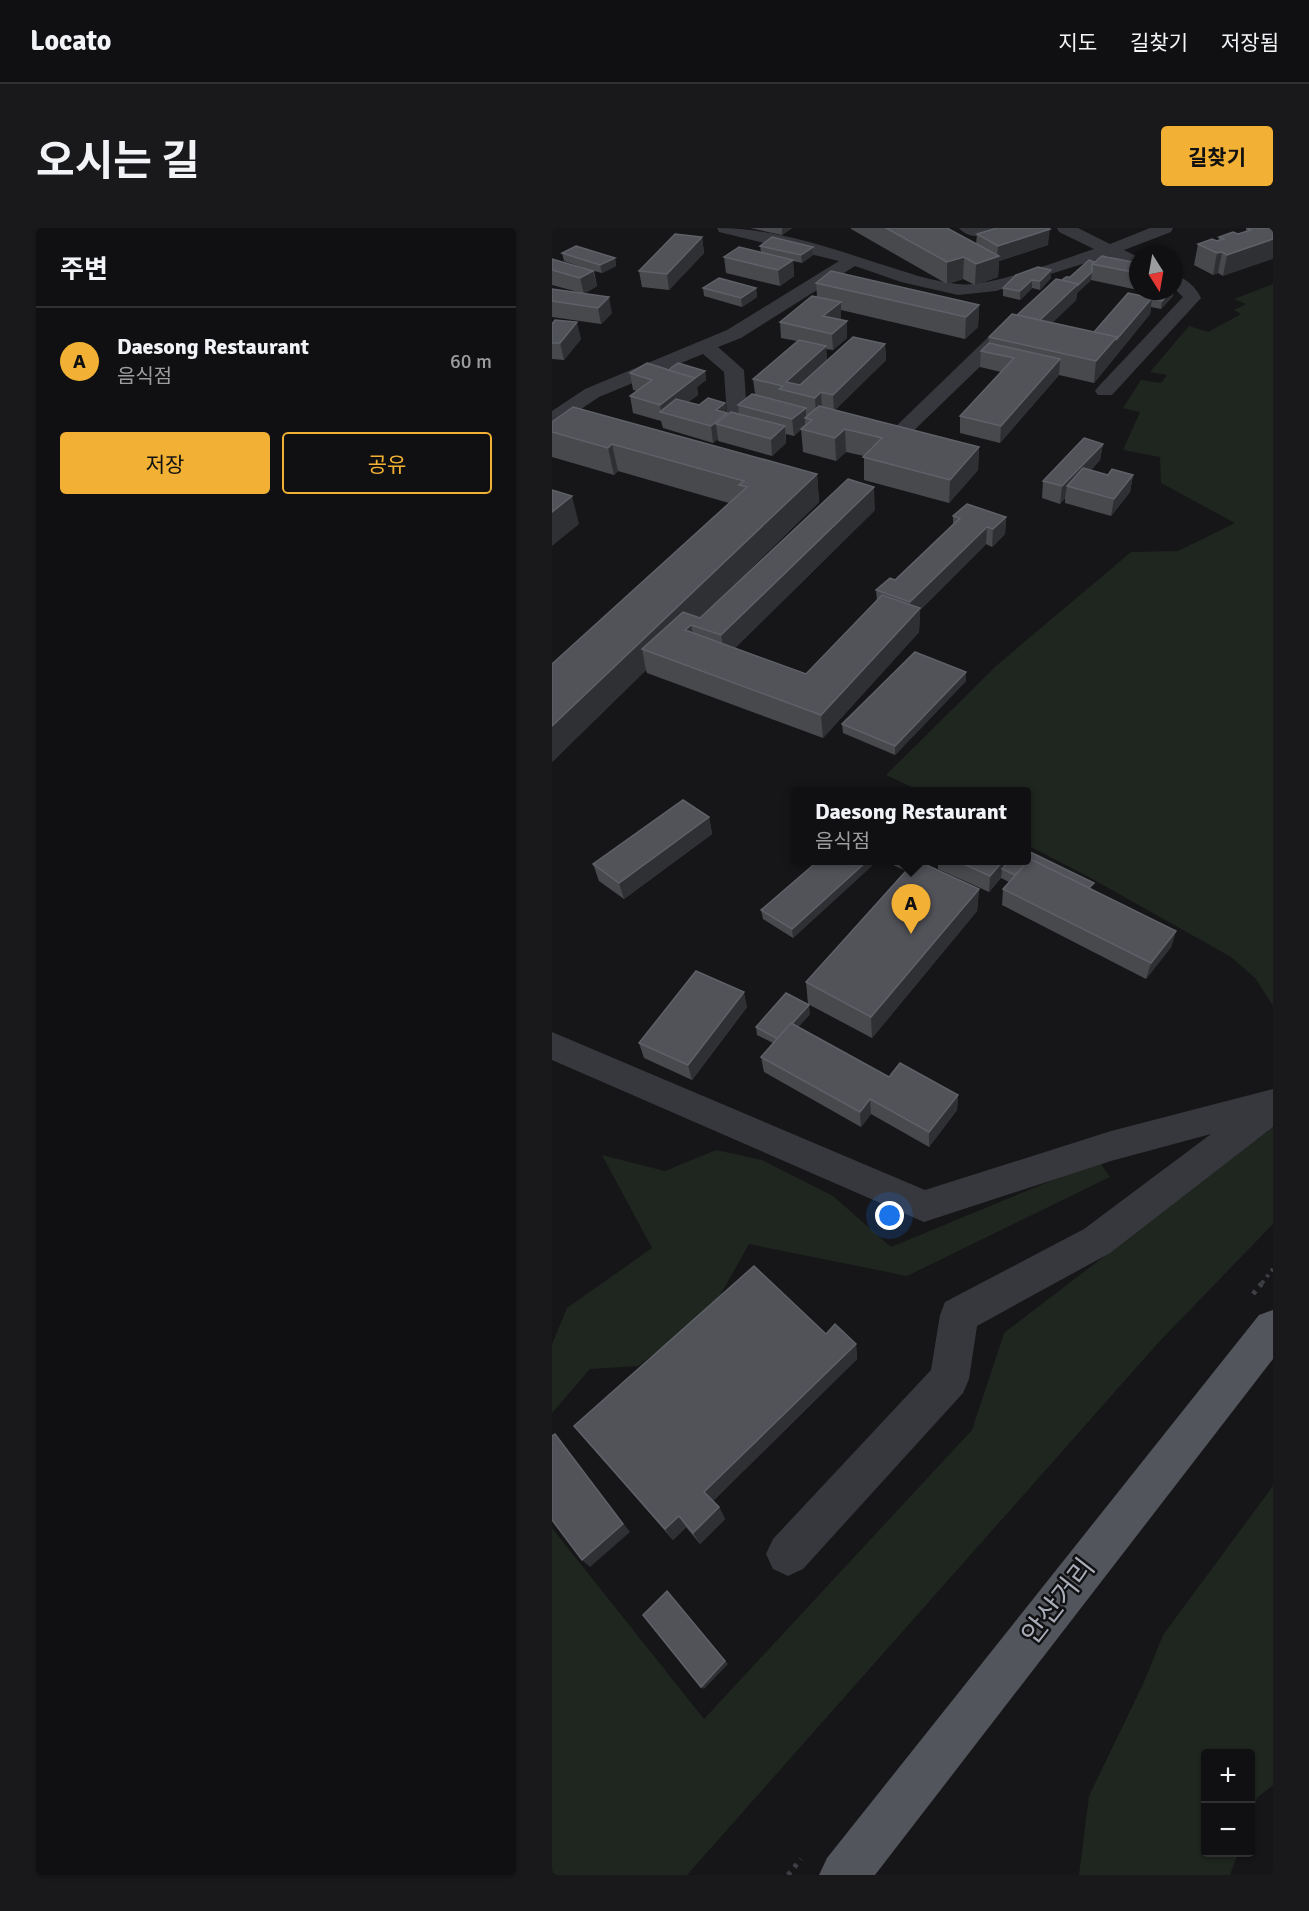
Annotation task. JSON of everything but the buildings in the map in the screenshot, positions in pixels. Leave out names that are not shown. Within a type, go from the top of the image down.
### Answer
[{"type":"main road","name":"안산거리","points":[[844,1875],[1273,1328]]},
{"type":"lane","points":[[725,228],[822,250],[907,278],[958,290],[990,287],[1065,265],[1165,228]]},
{"type":"lane","points":[[967,228],[975,232],[987,228]]},
{"type":"lane","points":[[1065,228],[1129,259]]},
{"type":"lane","points":[[552,420],[592,393],[734,334],[853,260]]},
{"type":"lane","points":[[1048,290],[1057,282],[1065,265]]},
{"type":"lane","points":[[1105,391],[1192,298],[1189,291],[1183,287]]},
{"type":"lane","points":[[897,436],[1023,314]]},
{"type":"lane","points":[[706,345],[715,356],[734,370],[737,415]]},
{"type":"lane","points":[[553,1045],[924,1206],[1111,1146],[1273,1105]]},
{"type":"lane","points":[[788,1554],[949,1379],[959,1316],[1097,1240],[1273,1105]]},
{"type":"shaded area","points":[[1273,284],[1273,1006],[1256,979],[1231,957],[1031,847],[1031,787],[912,787],[886,775],[996,666],[1131,552],[1178,551],[1235,523],[1161,483],[1160,457],[1123,450],[1140,412],[1123,408],[1141,380],[1161,383],[1167,375],[1150,372],[1189,326],[1208,332],[1241,314],[1234,310],[1246,304],[1234,299]]},
{"type":"shaded area","points":[[1273,1127],[1273,1224],[1158,1343],[687,1875],[552,1875],[552,1528],[704,1719],[972,1430],[1004,1333]]},
{"type":"shaded area","points":[[716,1150],[762,1160],[833,1196],[891,1247],[1099,1161],[1110,1177],[907,1276],[749,1244],[713,1308],[638,1366],[590,1369],[552,1413],[552,1344],[567,1308],[652,1248],[602,1155],[665,1171]]},
{"type":"shaded area","points":[[1273,1486],[1273,1785],[1257,1798],[1255,1804],[1255,1749],[1201,1749],[1201,1857],[1237,1857],[1230,1875],[1079,1875],[1089,1796],[1144,1682],[1163,1635]]},
{"type":"place","name":"Daesong Restaurant","points":[[911,934]]}]
